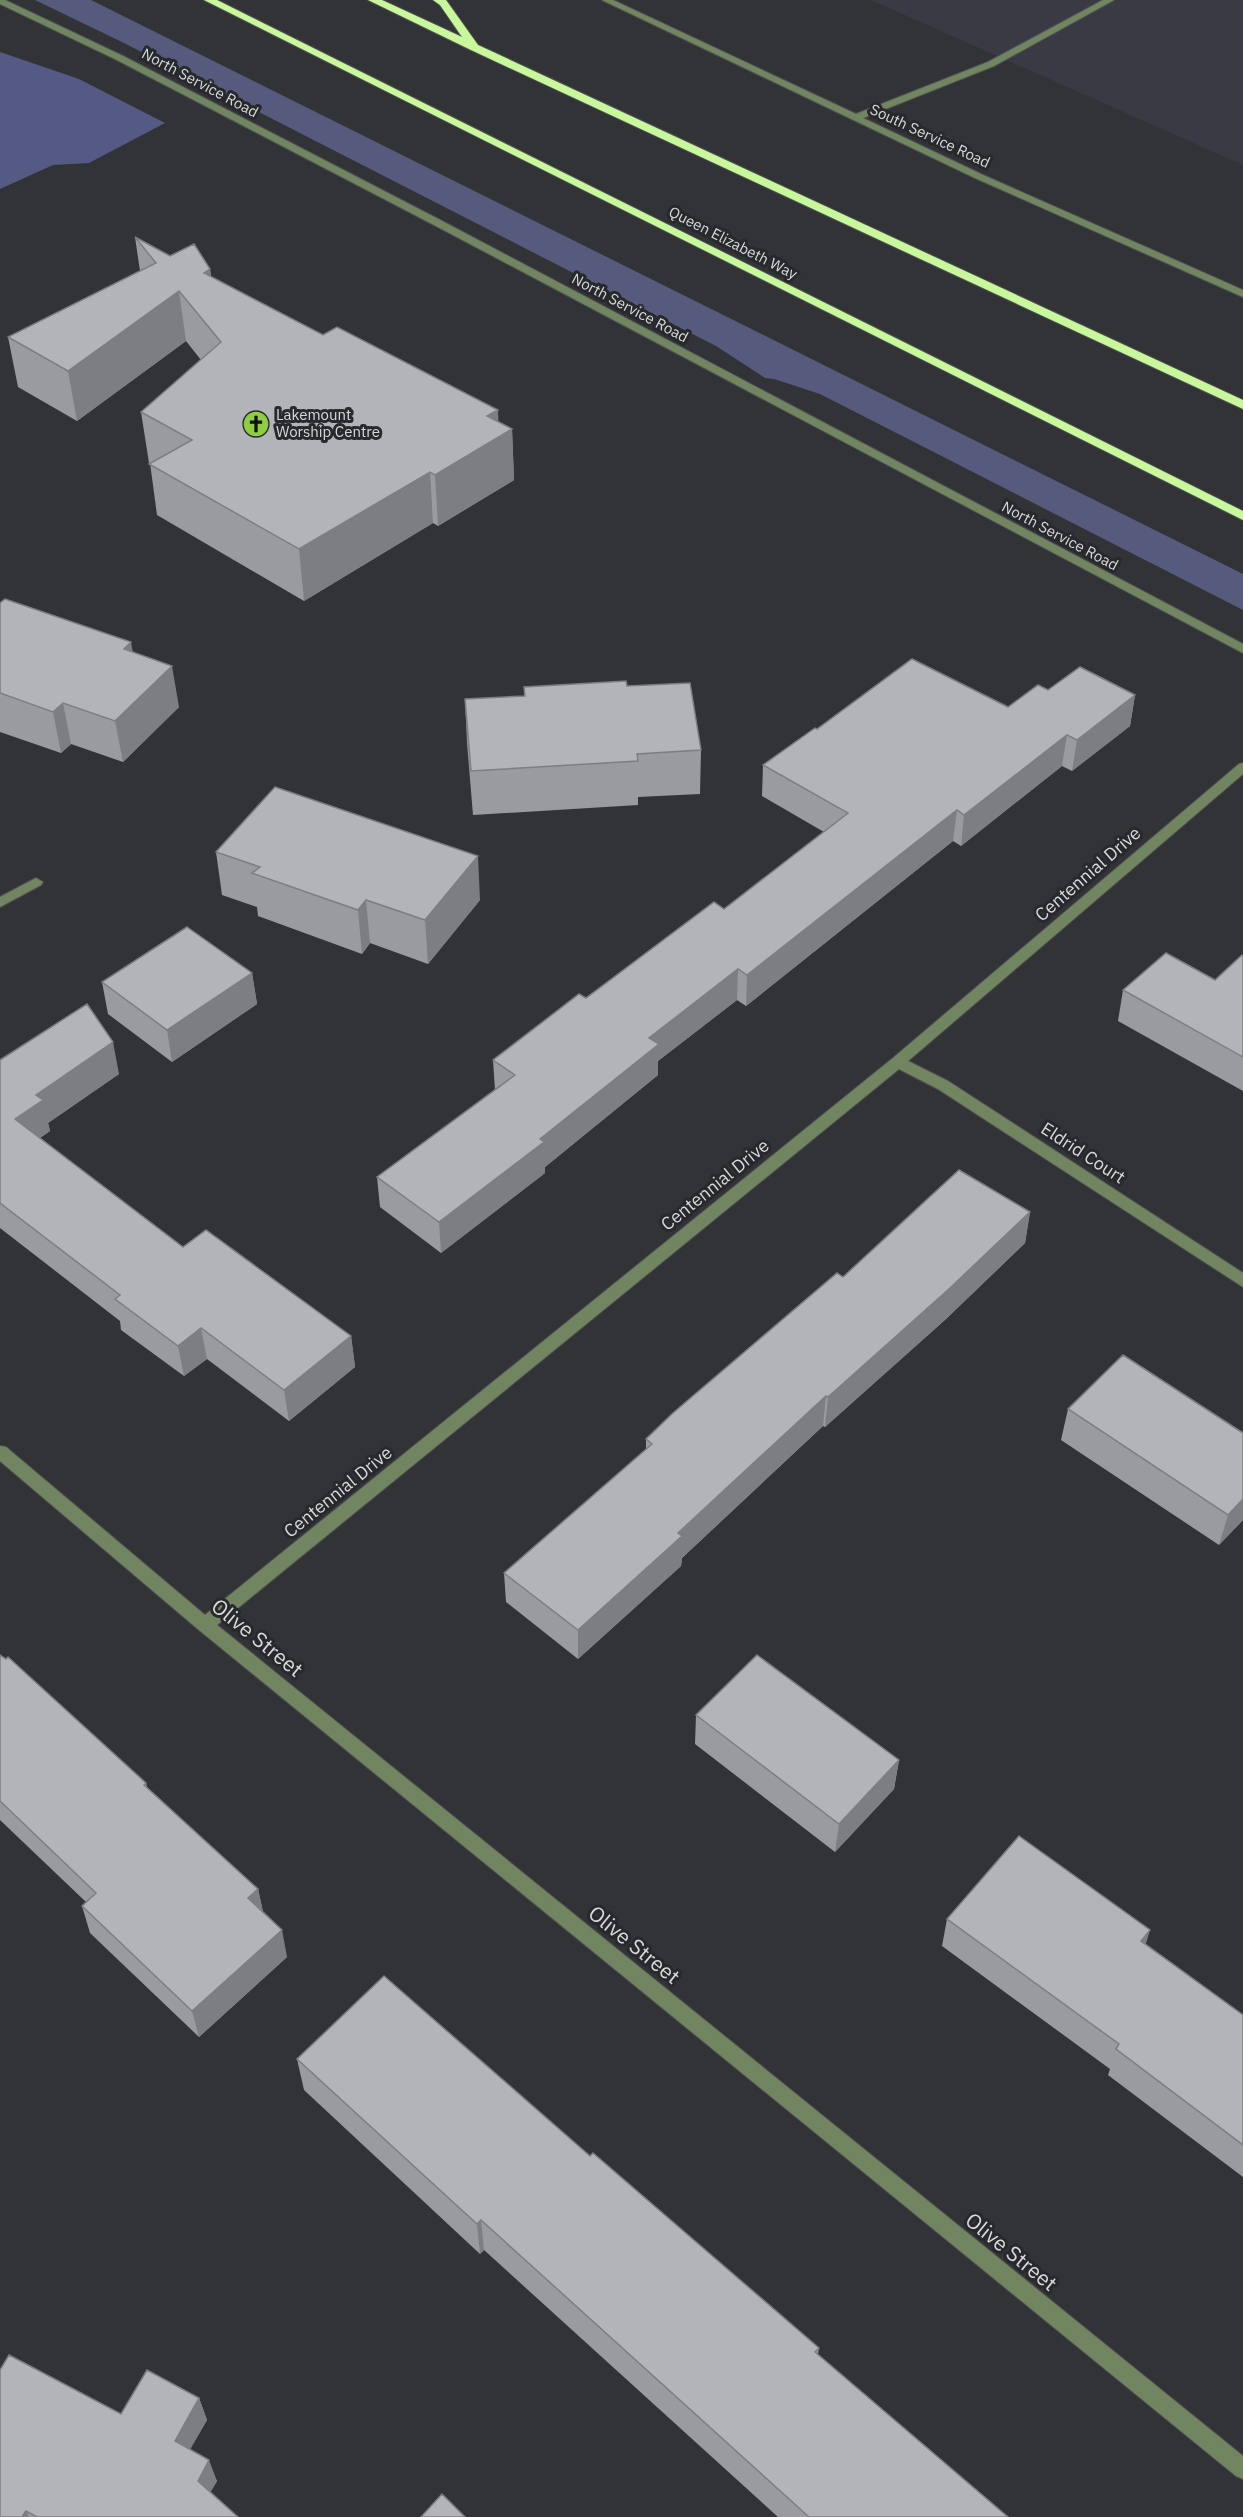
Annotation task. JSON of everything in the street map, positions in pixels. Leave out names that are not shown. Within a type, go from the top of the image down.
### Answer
[{"type":"highway","name":"Queen Elizabeth Way","points":[[209,0],[1243,516]]},
{"type":"highway","points":[[373,0],[476,50],[1243,405]]},
{"type":"highway","points":[[438,0],[444,3],[476,50]]},
{"type":"street","name":"South Service Road","points":[[606,0],[978,176],[1243,294]]},
{"type":"street","points":[[855,118],[991,64],[1110,0]]},
{"type":"street","name":"North Service Road","points":[[0,1],[120,58],[440,224],[1243,650]]},
{"type":"street","name":"Centennial Drive","points":[[205,1625],[898,1062],[1243,767]]},
{"type":"street","points":[[0,903],[36,882]]},
{"type":"street","name":"Eldrid Court","points":[[898,1062],[943,1085],[1243,1281]]},
{"type":"street","name":"Olive Street","points":[[0,1452],[205,1625],[1243,2469]]},
{"type":"shaded area","points":[[35,0],[91,0],[1243,574],[1243,610],[820,394],[765,378],[716,346],[124,43]]},
{"type":"shaded area","points":[[871,0],[1243,0],[1243,165]]},
{"type":"shaded area","points":[[0,52],[79,79],[165,123],[89,163],[53,165],[0,189]]},
{"type":"building","points":[[135,237],[170,256],[194,244],[210,269],[204,273],[323,335],[337,327],[498,410],[487,416],[512,429],[435,475],[430,472],[299,549],[149,464],[192,440],[141,412],[221,342],[179,291],[68,371],[8,337],[156,263]]},
{"type":"building","points":[[5,599],[131,642],[124,649],[172,666],[115,721],[63,703],[53,712],[0,693],[0,603]]},
{"type":"building","points":[[912,659],[1008,707],[1038,685],[1048,690],[1080,667],[1135,695],[1077,740],[1067,735],[964,815],[957,810],[747,975],[738,969],[649,1038],[659,1044],[540,1139],[544,1142],[439,1222],[377,1177],[515,1075],[493,1060],[579,994],[586,998],[714,902],[724,909],[848,813],[763,765],[815,728],[817,729]]},
{"type":"building","points":[[626,681],[627,686],[690,683],[701,750],[637,754],[638,761],[471,771],[465,699],[525,696],[524,687]]},
{"type":"building","points":[[275,787],[478,856],[425,920],[366,900],[358,910],[252,873],[260,867],[216,852]]},
{"type":"building","points":[[187,927],[252,973],[167,1030],[102,982]]},
{"type":"building","points":[[1166,953],[1215,980],[1243,956],[1243,1057],[1123,990]]},
{"type":"building","points":[[87,1004],[113,1042],[36,1095],[43,1100],[15,1119],[183,1247],[206,1230],[351,1336],[284,1390],[201,1328],[178,1346],[115,1299],[120,1295],[0,1203],[0,1060]]},
{"type":"building","points":[[959,1170],[1030,1212],[950,1288],[828,1397],[826,1396],[678,1533],[682,1536],[578,1630],[504,1573],[652,1444],[646,1439],[673,1413],[837,1273],[843,1277]]},
{"type":"building","points":[[1123,1355],[1243,1433],[1243,1499],[1228,1515],[1068,1409]]},
{"type":"building","points":[[0,1655],[6,1659],[8,1657],[258,1889],[248,1898],[282,1930],[192,2011],[82,1906],[96,1893],[0,1801]]},
{"type":"building","points":[[757,1655],[899,1760],[839,1824],[696,1715]]},
{"type":"building","points":[[1019,1836],[1150,1930],[1141,1941],[1243,2015],[1243,2145],[1116,2049],[1119,2044],[947,1919]]},
{"type":"building","points":[[384,1976],[590,2156],[593,2153],[819,2348],[815,2352],[1008,2517],[809,2517],[481,2220],[477,2224],[297,2059]]},
{"type":"building","points":[[9,2355],[121,2414],[147,2370],[199,2398],[175,2441],[209,2460],[198,2481],[238,2517],[37,2517],[26,2511],[22,2517],[0,2517],[0,2370]]},
{"type":"building","points":[[442,2494],[465,2517],[421,2517]]},
{"type":"place","name":"Lakemount Worship Centre","points":[[256,424]]}]
